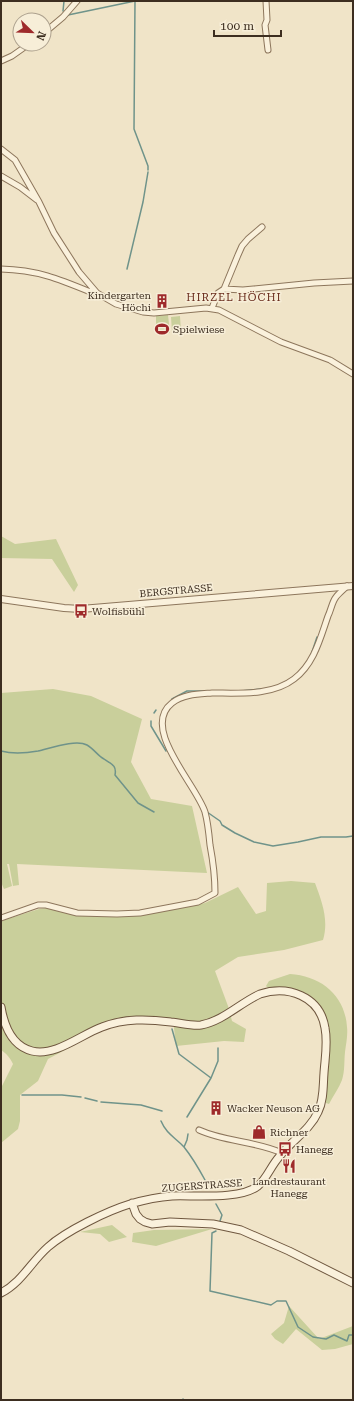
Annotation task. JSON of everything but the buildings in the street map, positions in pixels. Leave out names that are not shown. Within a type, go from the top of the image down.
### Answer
[{"type":"main road","name":"ZUGERSTRASSE","points":[[1,1007],[5,1023],[13,1038],[26,1049],[43,1052],[80,1039],[103,1026],[119,1022],[140,1019],[186,1025],[202,1025],[213,1021],[254,996],[268,991],[289,991],[304,996],[318,1010],[325,1028],[326,1044],[321,1103],[318,1113],[312,1122],[282,1153],[265,1179],[255,1188],[236,1194],[171,1196],[132,1203],[103,1215],[60,1238],[41,1254],[18,1282],[1,1293]]},
{"type":"main road","points":[[132,1203],[136,1214],[145,1222],[152,1224],[176,1222],[213,1224],[241,1230],[289,1251],[353,1283]]},
{"type":"street","points":[[52,26],[63,17],[77,1]]},
{"type":"street","points":[[266,1],[268,20],[265,25],[268,50]]},
{"type":"street","points":[[1,61],[18,52]]},
{"type":"street","points":[[1,149],[15,160],[54,233],[79,272],[97,293]]},
{"type":"street","points":[[1,176],[20,187],[38,202]]},
{"type":"street","points":[[212,308],[218,293],[224,288],[242,246],[262,227]]},
{"type":"street","points":[[1,269],[25,270],[60,279],[93,293],[97,293],[124,307],[149,313],[212,308],[227,314],[281,342],[330,360],[353,374]]},
{"type":"street","points":[[224,288],[243,290],[321,282],[353,281]]},
{"type":"street","points":[[1,918],[38,905],[77,913],[140,913],[198,902],[215,893],[214,873],[205,813],[198,796],[165,741],[162,730],[164,712],[175,701],[193,694],[261,691],[273,689],[288,683],[302,672],[311,661],[335,599],[350,586]]},
{"type":"street","name":"BERGSTRASSE","points":[[1,599],[81,609],[350,586]]},
{"type":"street","points":[[330,588],[334,592],[335,599]]},
{"type":"street","points":[[199,1130],[211,1135],[268,1147],[282,1153]]},
{"type":"green space","name":"Spielwiese","points":[[168,315],[170,333],[156,334],[156,316]]},
{"type":"green space","points":[[180,316],[181,332],[172,332],[171,317]]},
{"type":"green space","points":[[1,536],[15,544],[56,539],[78,585],[74,592],[52,559],[1,558]]},
{"type":"green space","points":[[53,689],[91,696],[142,719],[131,762],[151,799],[192,806],[207,873],[17,864],[19,885],[13,886],[9,864],[7,864],[12,886],[4,889],[1,882],[1,693]]},
{"type":"green space","points":[[291,881],[315,883],[325,918],[325,933],[323,940],[284,950],[238,957],[215,971],[232,1021],[246,1029],[244,1042],[224,1041],[176,1046],[173,1019],[125,1018],[48,1059],[38,1081],[20,1095],[20,1121],[18,1129],[1,1143],[1,1088],[13,1064],[8,1056],[1,1050],[1,921],[46,908],[77,915],[141,915],[205,903],[238,887],[256,914],[266,911],[267,883]]},
{"type":"green space","points":[[290,974],[312,979],[329,989],[342,1006],[345,1016],[347,1033],[344,1073],[341,1083],[329,1104],[326,1103],[324,1098],[328,1027],[303,993],[286,987],[268,988],[266,986],[269,981]]},
{"type":"green space","points":[[112,1225],[127,1237],[109,1242],[100,1234],[80,1232]]},
{"type":"green space","points":[[212,1229],[156,1246],[132,1242],[133,1233],[154,1230]]},
{"type":"green space","points":[[289,1306],[319,1339],[353,1326],[353,1344],[335,1349],[322,1350],[296,1329],[283,1344],[275,1339],[271,1334],[284,1323]]},
{"type":"waterway","points":[[63,11],[64,1]]},
{"type":"waterway","points":[[68,15],[135,1],[134,129],[148,166],[148,170]]},
{"type":"waterway","points":[[127,269],[143,202],[148,172]]},
{"type":"waterway","points":[[311,655],[317,637]]},
{"type":"waterway","points":[[241,691],[261,689]]},
{"type":"waterway","points":[[172,699],[187,691],[205,691]]},
{"type":"waterway","points":[[151,721],[151,726],[166,751]]},
{"type":"waterway","points":[[1,751],[10,753],[24,753],[70,743],[82,743],[92,748],[102,758],[113,765],[115,775],[138,803],[154,812]]},
{"type":"waterway","points":[[207,812],[220,821],[222,825],[235,833],[254,842],[273,846],[321,837],[353,836]]},
{"type":"waterway","points":[[172,1029],[179,1054],[211,1078]]},
{"type":"waterway","points":[[187,1117],[211,1078],[218,1061],[218,1048]]},
{"type":"waterway","points":[[22,1095],[62,1095],[81,1097]]},
{"type":"waterway","points":[[85,1098],[97,1101]]},
{"type":"waterway","points":[[101,1102],[141,1105],[162,1111]]},
{"type":"waterway","points":[[161,1121],[169,1133],[187,1151],[205,1180]]},
{"type":"waterway","points":[[184,1147],[188,1134]]},
{"type":"waterway","points":[[216,1204],[222,1215],[220,1221]]},
{"type":"waterway","points":[[216,1231],[212,1233],[210,1291],[271,1305],[277,1301],[286,1301],[298,1327],[313,1337],[326,1339],[334,1335],[347,1341],[349,1335],[353,1335]]},
{"type":"place","name":"Kindergarten Höchi","points":[[162,301]]},
{"type":"place","name":"Spielwiese","points":[[162,329]]},
{"type":"place","name":"Wolfisbühl","points":[[81,611]]},
{"type":"place","name":"Wacker Neuson AG","points":[[216,1108]]},
{"type":"place","name":"Richner","points":[[259,1132]]},
{"type":"place","name":"Hanegg","points":[[285,1149]]},
{"type":"place","name":"Landrestaurant Hanegg","points":[[289,1166]]},
{"type":"district","name":"HIRZEL HÖCHI","points":[[234,297]]}]
